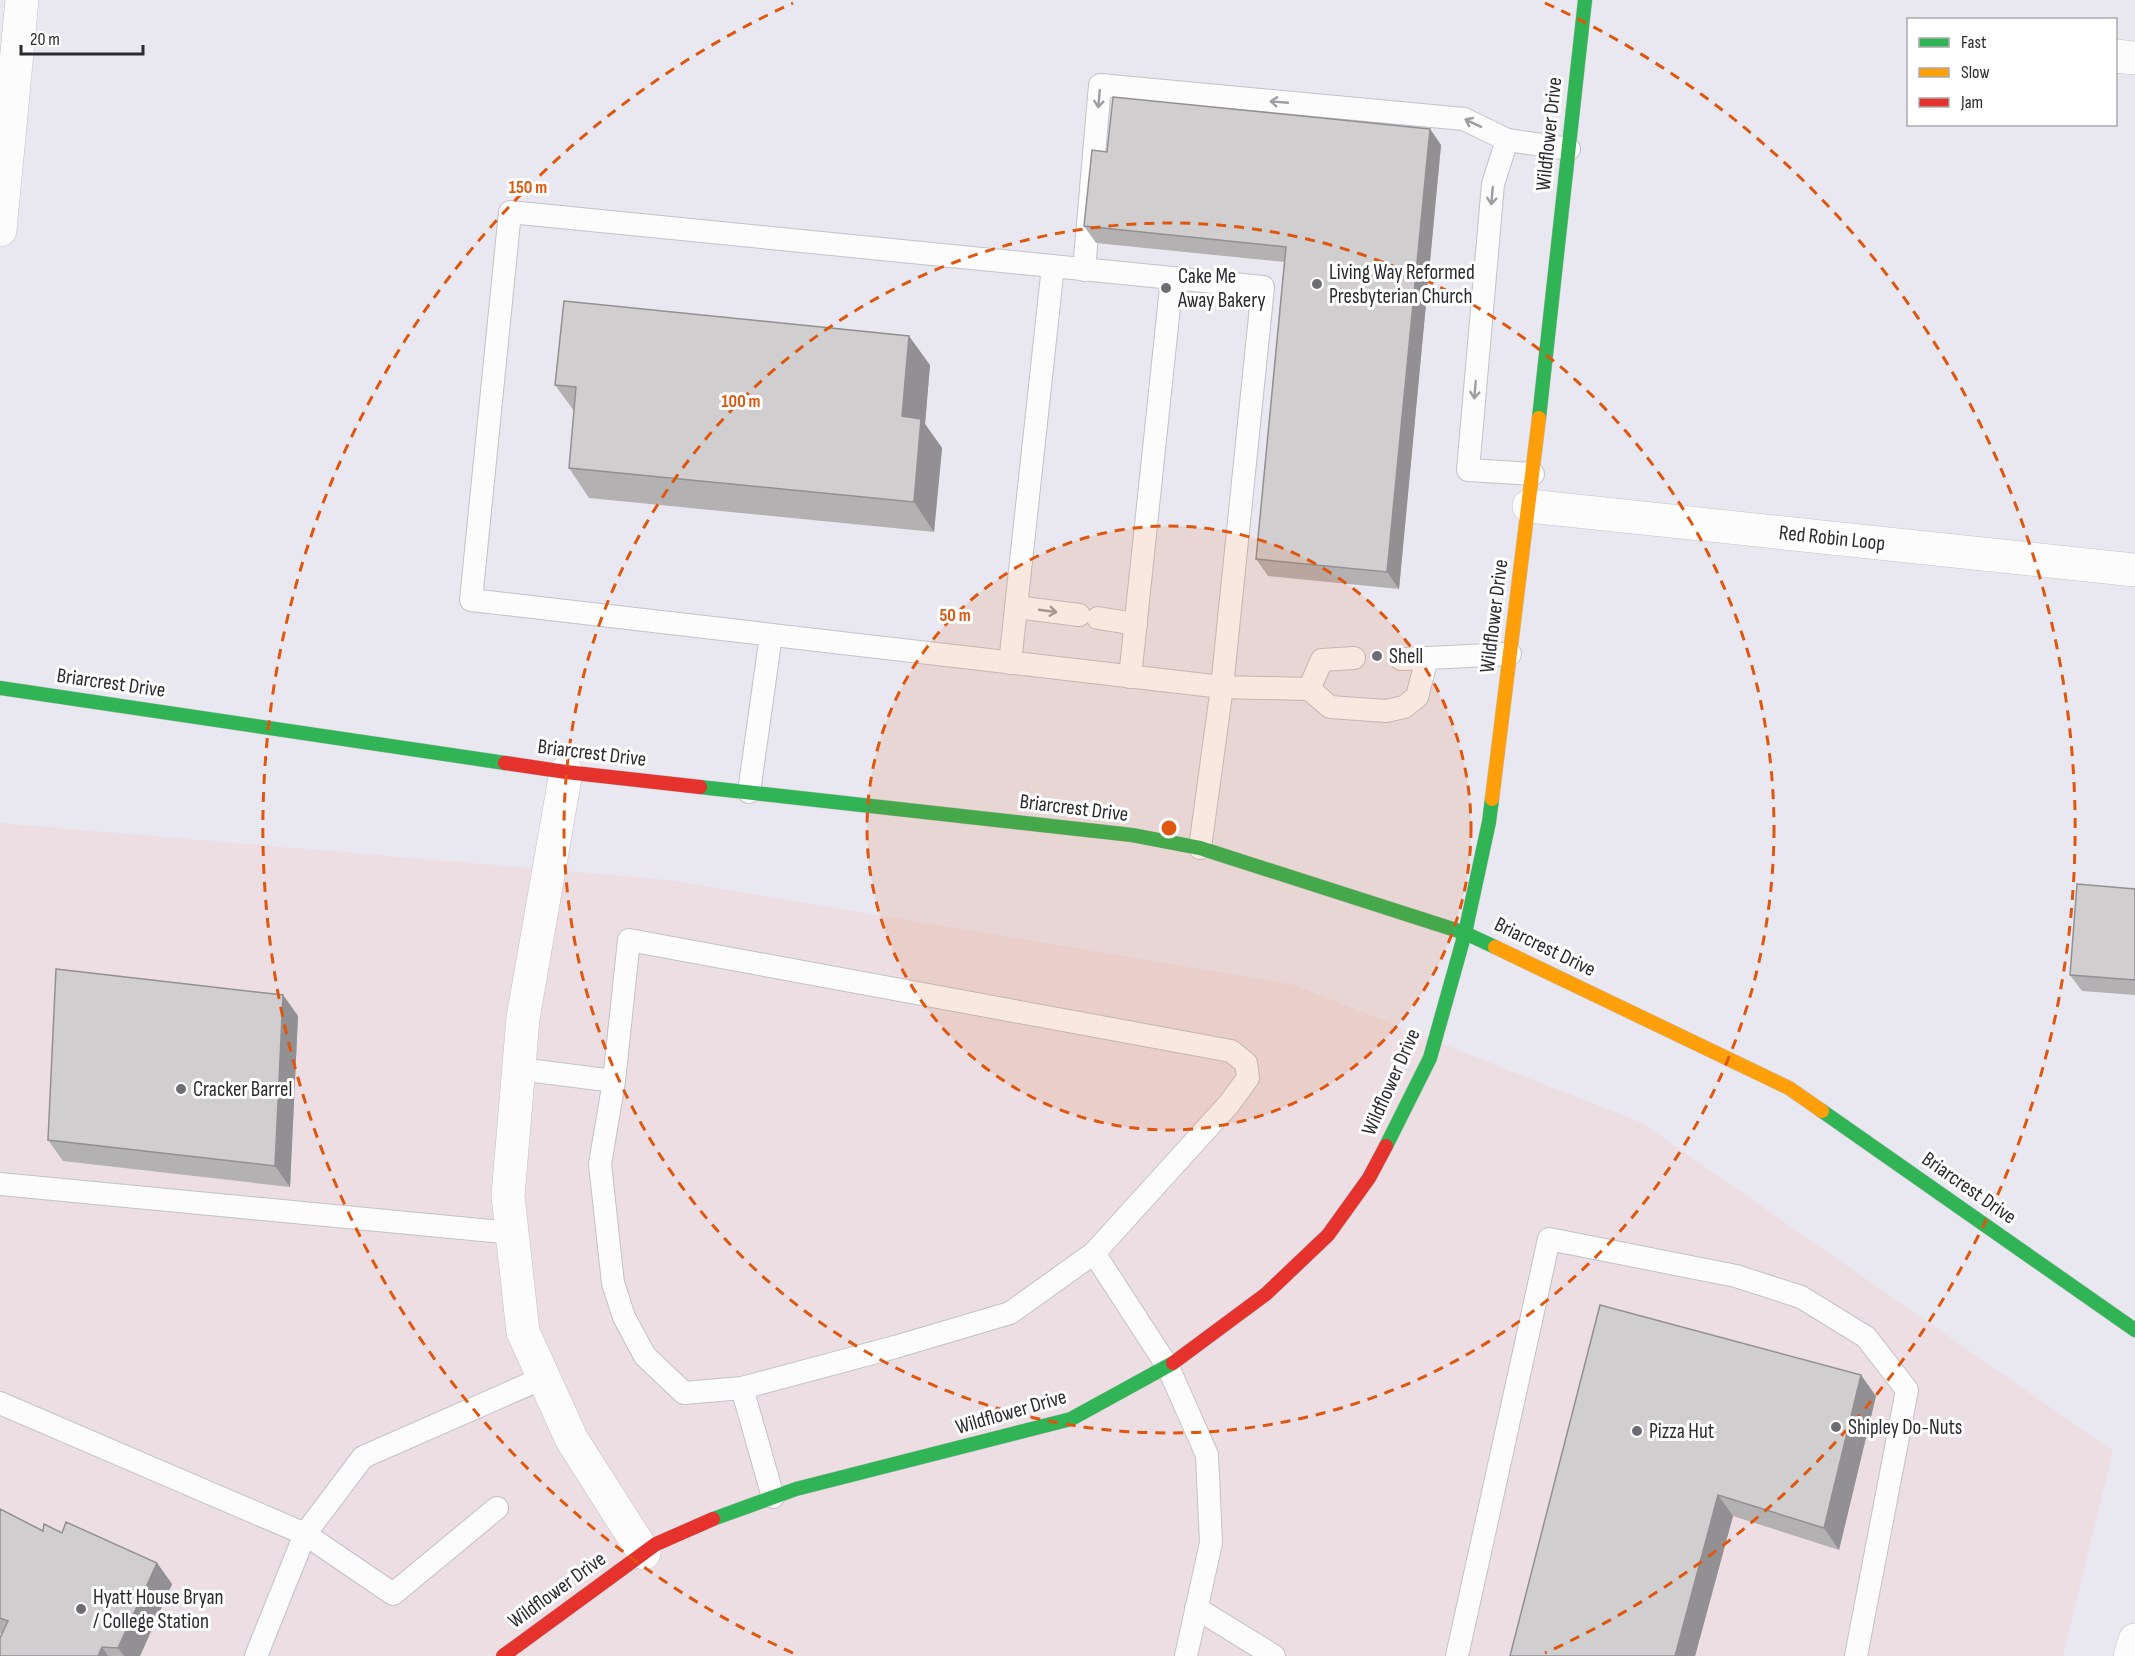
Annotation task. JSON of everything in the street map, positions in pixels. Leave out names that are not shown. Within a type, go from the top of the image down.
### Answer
[{"type":"main road","name":"Wildflower Drive","points":[[503,1656],[527,1636],[656,1544],[727,1513],[869,1468],[966,1447],[1071,1419],[1168,1367],[1266,1294],[1328,1235],[1369,1178],[1402,1118],[1430,1058],[1465,933],[1489,822],[1533,474],[1585,0]]},
{"type":"main road","name":"Briarcrest Drive","points":[[0,688],[566,772],[1132,835],[1200,848],[1465,933],[1789,1088],[2135,1330]]},
{"type":"street","points":[[0,230],[22,0]]},
{"type":"street","points":[[2117,56],[2135,58]]},
{"type":"street","name":"Red Robin Loop","points":[[1529,506],[2135,570]]},
{"type":"street","points":[[566,772],[523,1018],[508,1196],[523,1332],[572,1440],[644,1553]]},
{"type":"street","points":[[2130,1656],[2135,1640]]},
{"type":"lane","points":[[1084,270],[1100,85],[1464,119],[1507,140],[1569,149]]},
{"type":"lane","points":[[1507,140],[1493,184],[1468,470],[1533,474]]},
{"type":"lane","points":[[1200,848],[1222,687],[1263,287],[510,212],[471,600],[1222,687],[1309,689],[1330,707],[1386,711],[1404,707],[1417,697],[1428,658]]},
{"type":"lane","points":[[1010,663],[1053,266]]},
{"type":"lane","points":[[1130,677],[1172,279]]},
{"type":"lane","points":[[1017,607],[1136,624]]},
{"type":"lane","points":[[749,792],[771,635]]},
{"type":"lane","points":[[1401,659],[1510,654]]},
{"type":"lane","points":[[1309,689],[1322,660],[1354,658]]},
{"type":"lane","points":[[629,940],[1231,1051],[1246,1063],[1248,1078],[1229,1104],[1094,1253],[1010,1313],[742,1388],[684,1393],[645,1356],[624,1317],[613,1283],[600,1164],[614,1081],[629,940]]},
{"type":"lane","points":[[519,1069],[614,1081]]},
{"type":"lane","points":[[0,1184],[512,1233]]},
{"type":"lane","points":[[1457,1656],[1549,1239],[1736,1276],[1801,1297],[1866,1337],[1907,1390],[1856,1656]]},
{"type":"lane","points":[[1094,1253],[1168,1367],[1207,1455],[1211,1543],[1186,1656]]},
{"type":"lane","points":[[256,1656],[305,1534],[363,1457],[543,1378]]},
{"type":"lane","points":[[742,1388],[773,1497]]},
{"type":"lane","points":[[0,1403],[305,1534],[393,1594],[497,1508]]},
{"type":"lane","points":[[1196,1608],[1274,1656]]},
{"type":"shaded area","points":[[0,823],[670,880],[1294,985],[1642,1123],[2113,1451],[2063,1656],[0,1656]]},
{"type":"building","points":[[1113,97],[1430,129],[1387,572],[1256,559],[1286,247],[1084,226],[1092,150],[1107,152]]},
{"type":"building","points":[[564,301],[909,336],[902,416],[921,419],[914,502],[569,468],[576,387],[555,385]]},
{"type":"building","points":[[2077,884],[2135,889],[2135,980],[2070,975]]},
{"type":"building","name":"Cracker Barrel","points":[[56,969],[283,995],[275,1166],[48,1140]]},
{"type":"building","points":[[1600,1305],[1861,1375],[1824,1528],[1718,1495],[1675,1656],[1510,1656]]},
{"type":"building","name":"Hyatt House Bryan / College Station","points":[[0,1509],[43,1531],[44,1524],[62,1533],[66,1522],[157,1563],[118,1648],[102,1647],[98,1656],[0,1656],[0,1638],[8,1621],[0,1618]]},
{"type":"traffic: fast","points":[[1539,418],[1585,0]]},
{"type":"traffic: fast","points":[[0,688],[505,763]]},
{"type":"traffic: fast","points":[[700,787],[1132,835],[1200,848],[1465,933],[1495,947]]},
{"type":"traffic: fast","points":[[1386,1146],[1430,1058],[1465,933],[1492,799]]},
{"type":"traffic: fast","points":[[1822,1111],[2135,1330]]},
{"type":"traffic: fast","points":[[713,1519],[796,1489],[1071,1419],[1173,1363]]},
{"type":"traffic: slow","points":[[1492,799],[1539,418]]},
{"type":"traffic: slow","points":[[1495,947],[1789,1088],[1822,1111]]},
{"type":"traffic: jam","points":[[505,763],[700,787]]},
{"type":"traffic: jam","points":[[1173,1363],[1266,1294],[1328,1235],[1369,1178],[1386,1146]]},
{"type":"traffic: jam","points":[[503,1656],[656,1544],[713,1519]]},
{"type":"place","name":"Living Way Reformed Presbyterian Church","points":[[1317,284]]},
{"type":"place","name":"Cake Me Away Bakery","points":[[1166,288]]},
{"type":"place","name":"Shell","points":[[1377,656]]},
{"type":"place","name":"Cracker Barrel","points":[[181,1089]]},
{"type":"place","name":"Shipley Do-Nuts","points":[[1836,1427]]},
{"type":"place","name":"Pizza Hut","points":[[1637,1431]]},
{"type":"place","name":"Hyatt House Bryan / College Station","points":[[81,1609]]}]
